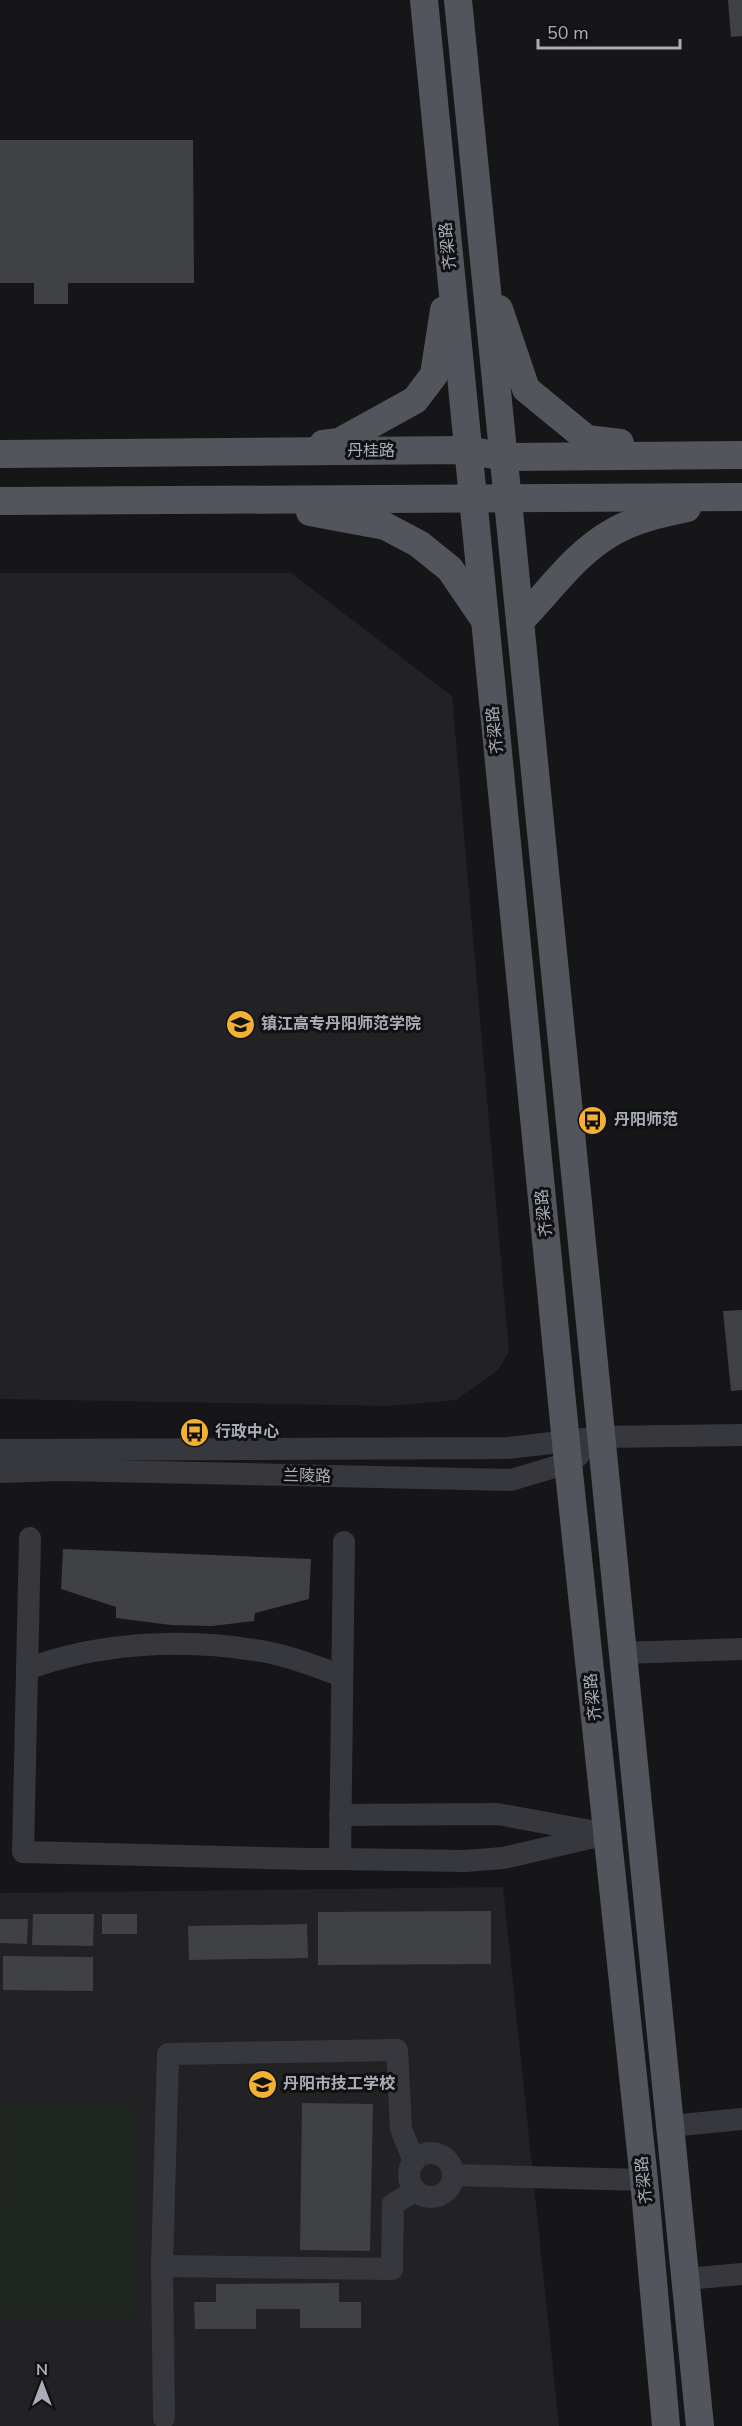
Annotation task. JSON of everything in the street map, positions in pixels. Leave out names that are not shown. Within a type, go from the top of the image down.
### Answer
[{"type":"main road","name":"齐梁路","points":[[424,0],[567,1452],[644,2180],[666,2426]]},
{"type":"main road","name":"齐梁路","points":[[458,0],[700,2426]]},
{"type":"main road","points":[[272,452],[339,442],[415,400],[434,375],[451,276]]},
{"type":"main road","points":[[486,280],[507,326],[526,389],[587,440],[736,455]]},
{"type":"main road","name":"丹桂路","points":[[0,454],[468,450],[504,457],[736,455]]},
{"type":"main road","points":[[0,501],[738,497]]},
{"type":"main road","points":[[520,621],[575,560],[613,531],[655,515],[738,497]]},
{"type":"main road","points":[[255,500],[385,526],[419,544],[450,569],[484,619]]},
{"type":"street","name":"兰陵路","points":[[0,1472],[73,1470],[511,1480],[602,1437],[742,1435]]},
{"type":"street","name":"兰陵路","points":[[0,1450],[508,1448],[567,1452]]},
{"type":"street","points":[[30,1538],[23,1852],[465,1861],[502,1858],[607,1834]]},
{"type":"street","points":[[340,1859],[344,1542]]},
{"type":"street","points":[[27,1669],[60,1657],[106,1648],[212,1646],[255,1650],[301,1661],[342,1676]]},
{"type":"street","points":[[623,1653],[742,1649]]},
{"type":"street","points":[[340,1815],[496,1814],[607,1834]]},
{"type":"street","points":[[164,2418],[162,2266],[168,2054],[397,2050],[401,2129],[414,2161]]},
{"type":"street","points":[[670,2126],[742,2119]]},
{"type":"street","points":[[434,2153],[444,2157],[451,2164],[454,2175],[452,2185],[445,2194],[435,2198],[415,2191],[410,2181],[410,2170],[414,2161],[423,2155],[434,2153]]},
{"type":"street","points":[[454,2175],[644,2180]]},
{"type":"street","points":[[162,2266],[392,2269],[393,2204],[415,2191]]},
{"type":"street","points":[[686,2279],[742,2274]]},
{"type":"shaded area","name":"镇江高专丹阳师范学院","points":[[0,573],[291,573],[452,696],[509,1352],[498,1370],[456,1400],[388,1406],[0,1399]]},
{"type":"shaded area","name":"丹阳市技工学校","points":[[503,1887],[559,2426],[0,2426],[0,1893]]},
{"type":"shaded area","points":[[1,2105],[133,2106],[133,2318],[0,2318]]},
{"type":"building","points":[[728,0],[742,0],[742,36],[731,37]]},
{"type":"building","points":[[0,140],[193,140],[194,283],[68,283],[68,304],[34,304],[34,283],[0,283]]},
{"type":"building","points":[[742,1310],[742,1390],[731,1391],[723,1311]]},
{"type":"building","points":[[63,1549],[311,1559],[309,1599],[255,1613],[254,1621],[212,1626],[171,1625],[116,1618],[116,1607],[61,1589]]},
{"type":"building","points":[[491,1911],[491,1964],[318,1965],[318,1912]]},
{"type":"building","points":[[33,1914],[94,1914],[93,1946],[32,1945]]},
{"type":"building","points":[[102,1914],[137,1914],[137,1934],[102,1934]]},
{"type":"building","points":[[0,1919],[28,1919],[27,1944],[0,1943]]},
{"type":"building","points":[[307,1924],[308,1958],[189,1960],[188,1926]]},
{"type":"building","points":[[3,1956],[93,1957],[93,1991],[3,1990]]},
{"type":"building","points":[[302,2103],[373,2104],[370,2251],[300,2250]]},
{"type":"building","points":[[339,2283],[339,2302],[361,2302],[361,2328],[300,2328],[300,2309],[256,2309],[256,2329],[195,2329],[194,2302],[216,2302],[216,2284]]},
{"type":"place","name":"镇江高专丹阳师范学院","points":[[240,1024]]},
{"type":"place","name":"丹阳师范","points":[[593,1120]]},
{"type":"place","name":"行政中心","points":[[194,1432]]},
{"type":"place","name":"丹阳市技工学校","points":[[262,2084]]}]
